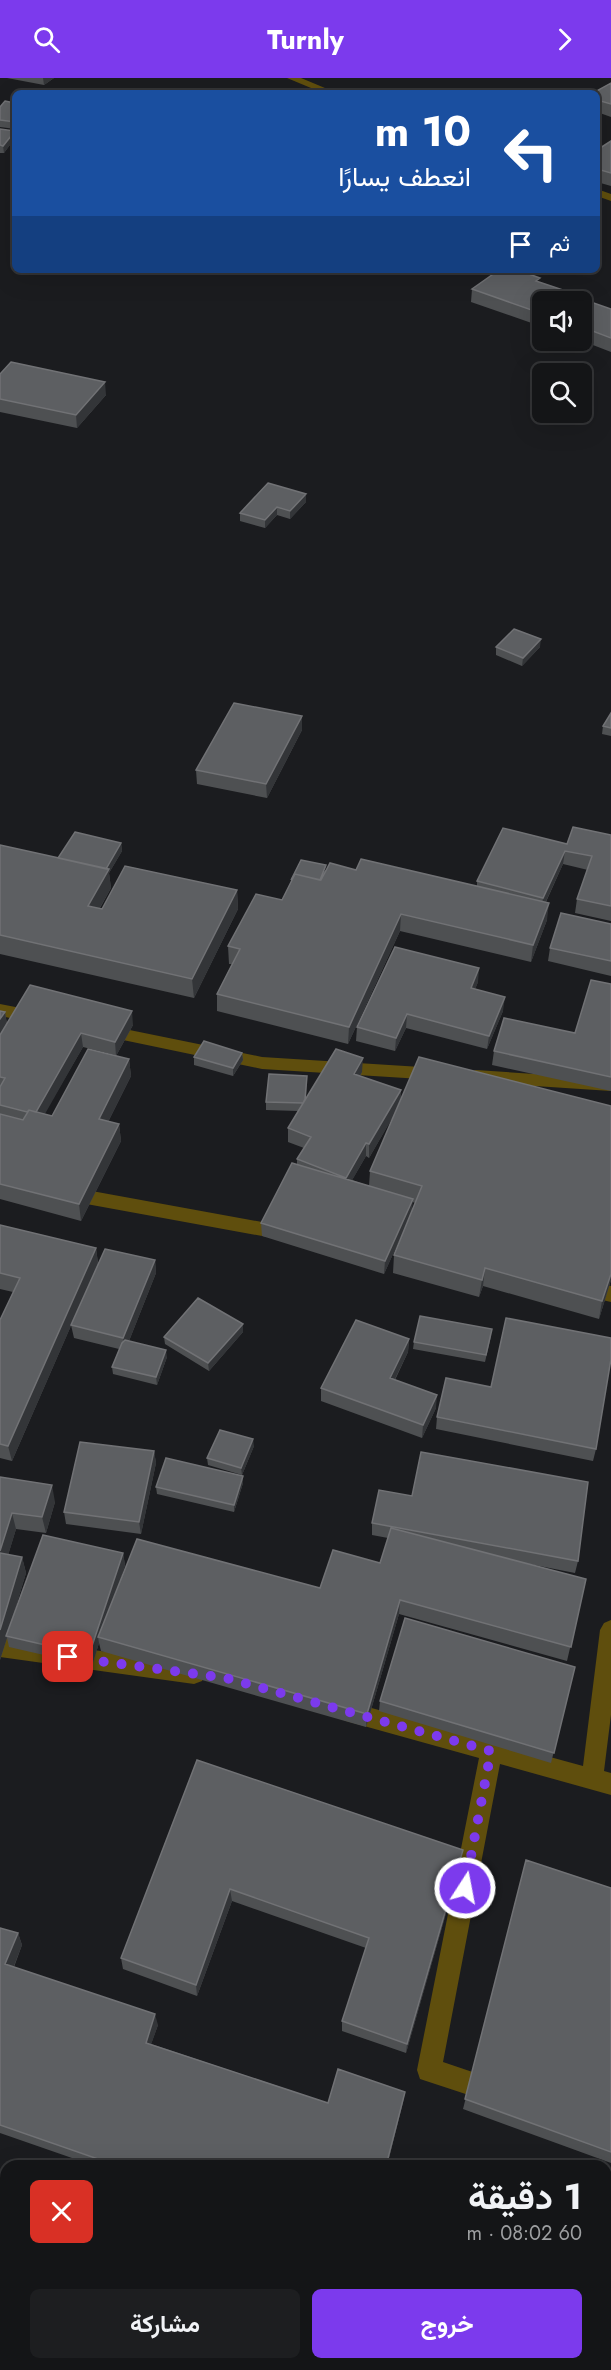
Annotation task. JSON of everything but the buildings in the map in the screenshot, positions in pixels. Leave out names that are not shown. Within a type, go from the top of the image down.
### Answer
[{"type":"street","points":[[292,78],[324,90]]},
{"type":"street","points":[[0,1010],[57,1021]]},
{"type":"street","points":[[91,1028],[262,1063],[611,1085]]},
{"type":"street","points":[[47,1190],[306,1237]]},
{"type":"street","points":[[564,1285],[611,1294]]},
{"type":"street","points":[[330,1707],[601,1781],[611,1630]]},
{"type":"street","points":[[0,1647],[214,1676]]},
{"type":"street","points":[[491,1751],[429,2070],[509,2096]]},
{"type":"route","points":[[68,1657],[226,1678],[491,1751],[465,1888]]}]
